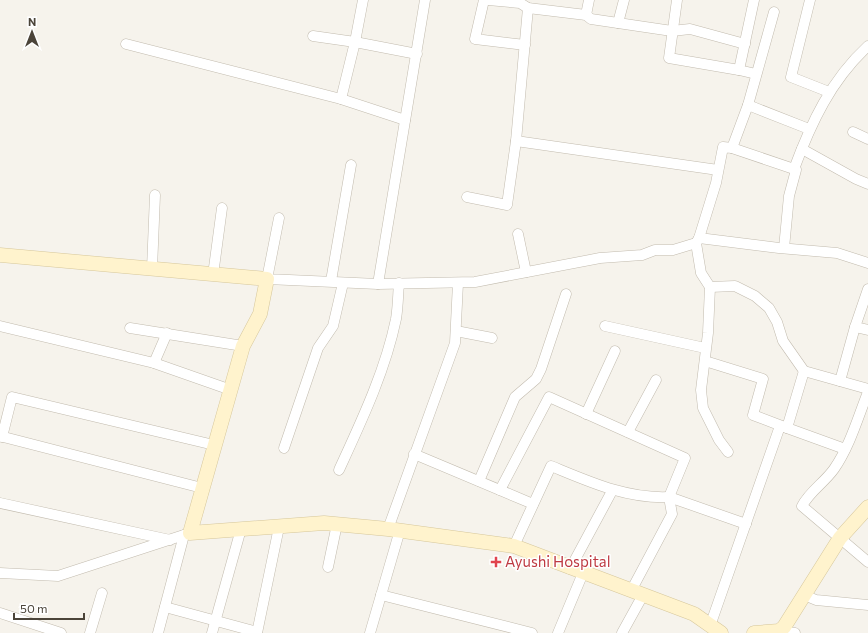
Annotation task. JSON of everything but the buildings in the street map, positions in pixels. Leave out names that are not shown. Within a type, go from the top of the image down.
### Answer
[{"type":"street","points":[[341,99],[355,42],[363,0]]},
{"type":"street","points":[[378,284],[425,0]]},
{"type":"street","points":[[484,0],[475,40],[525,45]]},
{"type":"street","points":[[488,0],[523,4],[586,15],[591,19],[618,24],[672,31],[690,29],[745,44]]},
{"type":"street","points":[[586,15],[589,0]]},
{"type":"street","points":[[618,24],[624,0]]},
{"type":"street","points":[[677,0],[669,58],[756,74]]},
{"type":"street","points":[[739,70],[754,0]]},
{"type":"street","points":[[810,0],[791,76],[829,92]]},
{"type":"street","points":[[467,197],[507,206],[516,141],[525,45],[523,4]]},
{"type":"street","points":[[732,148],[748,105],[774,12]]},
{"type":"street","points":[[313,36],[355,42],[417,54]]},
{"type":"street","points":[[126,44],[341,99],[405,120]]},
{"type":"street","points":[[784,248],[789,196],[796,170],[794,169],[809,129],[829,92],[851,61],[868,46]]},
{"type":"street","points":[[748,105],[809,129]]},
{"type":"street","points":[[853,132],[868,139]]},
{"type":"street","points":[[516,141],[718,170]]},
{"type":"street","points":[[728,452],[719,440],[703,408],[700,390],[708,333],[710,287],[701,273],[697,240],[718,170],[723,147],[732,148],[794,169]]},
{"type":"street","points":[[802,149],[856,179],[868,184]]},
{"type":"street","points":[[331,281],[351,165]]},
{"type":"street","points":[[152,269],[155,195]]},
{"type":"street","points":[[213,275],[222,208]]},
{"type":"street","points":[[158,633],[244,346],[260,314],[279,218]]},
{"type":"street","points":[[518,234],[526,272]]},
{"type":"street","points":[[0,255],[213,275],[378,284],[475,282],[600,258],[642,255],[655,250],[673,250],[697,240],[836,253],[868,263]]},
{"type":"street","points":[[284,448],[318,348],[333,326],[343,282]]},
{"type":"street","points":[[339,470],[371,399],[396,319],[399,283]]},
{"type":"street","points":[[370,633],[381,596],[394,529],[414,454],[455,343],[458,283]]},
{"type":"street","points":[[710,287],[735,286],[755,296],[769,308],[777,322],[782,341],[804,371],[868,389]]},
{"type":"street","points":[[840,381],[855,327],[868,289]]},
{"type":"street","points":[[479,481],[515,397],[536,379],[541,369],[566,294]]},
{"type":"street","points":[[0,326],[154,364],[231,390]]},
{"type":"street","points":[[605,326],[705,348]]},
{"type":"street","points":[[855,327],[868,330]]},
{"type":"street","points":[[130,328],[244,346]]},
{"type":"street","points":[[456,331],[492,338]]},
{"type":"street","points":[[154,364],[167,333]]},
{"type":"street","points":[[586,414],[615,352]]},
{"type":"street","points":[[705,361],[763,379],[753,415],[845,449]]},
{"type":"street","points":[[0,573],[58,576],[187,534],[324,523],[337,524],[394,529],[514,546],[694,614],[715,629],[746,524],[804,371]]},
{"type":"street","points":[[628,432],[656,380]]},
{"type":"street","points":[[868,392],[845,449],[834,469],[808,496],[802,506],[868,562]]},
{"type":"street","points":[[202,488],[1,436],[12,397],[214,445]]},
{"type":"street","points":[[500,490],[549,397],[685,458],[669,497],[672,514],[637,593],[622,633]]},
{"type":"street","points":[[414,454],[533,504]]},
{"type":"street","points":[[514,546],[551,466],[612,491],[669,497],[746,524]]},
{"type":"street","points":[[558,633],[577,571],[612,491]]},
{"type":"street","points":[[0,504],[170,540]]},
{"type":"street","points":[[779,631],[784,627],[840,538],[868,507]]},
{"type":"street","points":[[328,567],[337,524]]},
{"type":"street","points":[[165,606],[257,632],[279,527]]},
{"type":"street","points":[[212,633],[241,529]]},
{"type":"street","points":[[90,633],[102,593]]},
{"type":"street","points":[[804,595],[816,600],[868,604]]},
{"type":"street","points":[[381,596],[532,633]]},
{"type":"street","points":[[0,613],[61,633]]},
{"type":"street","points":[[754,633],[779,631],[795,633]]},
{"type":"place","name":"Ayushi Hospital","points":[[496,562]]}]
